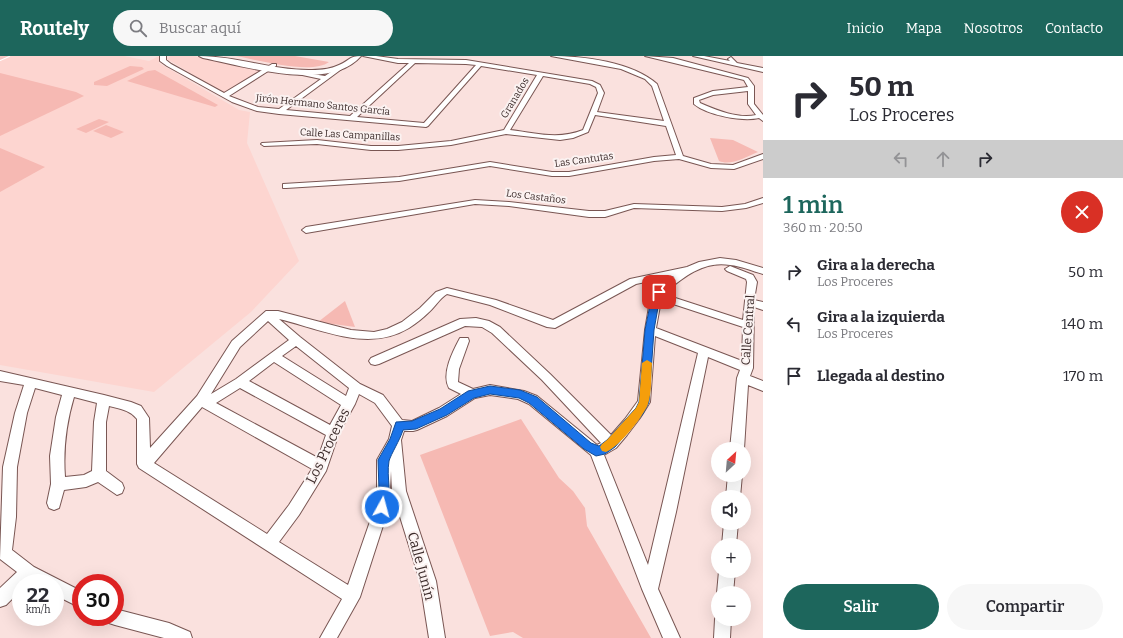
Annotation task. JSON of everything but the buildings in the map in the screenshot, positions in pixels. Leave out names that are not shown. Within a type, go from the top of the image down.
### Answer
[{"type":"main road","points":[[0,58],[5,56]]},
{"type":"street","name":"Jirón Hermano Santos García","points":[[163,56],[163,61],[169,65],[245,106],[279,112],[426,125],[480,64]]},
{"type":"street","points":[[204,56],[298,69],[319,69],[334,64],[345,56]]},
{"type":"street","points":[[227,56],[290,72],[326,78]]},
{"type":"street","points":[[279,112],[357,56]]},
{"type":"street","points":[[366,56],[414,62],[457,62],[480,64],[582,80],[598,86],[601,93],[586,131],[571,137],[547,137],[506,132]]},
{"type":"street","points":[[554,56],[619,67],[642,74],[652,80],[680,156],[694,162],[721,167],[734,167],[763,156]]},
{"type":"street","points":[[648,56],[673,60],[746,79],[751,86],[751,104],[761,117]]},
{"type":"street","points":[[696,56],[763,70]]},
{"type":"street","points":[[730,56],[731,61],[735,64]]},
{"type":"street","points":[[352,118],[414,62]]},
{"type":"street","points":[[224,96],[271,66]]},
{"type":"street","points":[[290,72],[319,72],[341,67]]},
{"type":"street","name":"Granados","points":[[506,132],[541,74]]},
{"type":"street","points":[[750,89],[699,96],[696,99],[698,104],[714,112],[748,117],[761,117]]},
{"type":"street","points":[[594,112],[668,124]]},
{"type":"street","name":"Calle Las Campanillas","points":[[264,144],[317,142],[371,148],[398,148],[451,143],[506,132]]},
{"type":"street","name":"Las Cantutas","points":[[286,186],[399,179],[490,164],[540,173],[569,174],[654,159],[680,156]]},
{"type":"street","name":"Los Castaños","points":[[306,230],[475,202],[509,204],[589,214],[605,214],[634,206],[722,209],[746,206],[763,200]]},
{"type":"street","points":[[144,464],[204,402],[236,344],[268,315],[273,314],[357,335],[373,336],[386,334],[410,323],[425,310],[436,297],[442,292],[447,291],[492,302],[551,324],[555,324],[633,281],[690,269],[710,262],[720,261],[763,271]]},
{"type":"street","name":"Calle Central","points":[[710,262],[739,271],[750,277],[752,282],[749,302],[745,373],[738,442]]},
{"type":"street","points":[[596,451],[601,450],[611,444],[640,411],[644,402],[650,330],[656,295],[690,269]]},
{"type":"street","points":[[656,295],[748,325]]},
{"type":"street","points":[[749,302],[763,306]]},
{"type":"street","points":[[268,315],[296,340],[356,388],[379,399],[399,425],[413,426],[443,412],[472,394],[490,390],[520,394],[533,400],[596,451],[650,589],[672,638]]},
{"type":"street","points":[[375,361],[464,322],[470,321],[485,324],[496,330],[541,372],[611,444]]},
{"type":"street","points":[[650,330],[704,352],[745,373],[763,386]]},
{"type":"street","points":[[204,402],[240,382],[296,340]]},
{"type":"street","points":[[464,341],[451,382],[453,385],[472,394]]},
{"type":"street","points":[[650,589],[669,512],[704,352]]},
{"type":"street","points":[[275,357],[349,404]]},
{"type":"street","points":[[0,376],[104,400],[137,410],[143,418],[144,464]]},
{"type":"street","points":[[30,382],[21,414],[10,467],[9,517],[4,553],[33,574]]},
{"type":"street","points":[[240,382],[333,433]]},
{"type":"street","name":"Los Proceres","points":[[268,542],[294,510],[321,467],[333,433],[356,388]]},
{"type":"street","points":[[54,503],[58,484],[57,456],[62,417],[69,392]]},
{"type":"street","points":[[100,474],[100,422],[104,400]]},
{"type":"street","points":[[204,402],[321,467]]},
{"type":"street","name":"Calle Junín","points":[[399,425],[395,440],[399,491],[428,581],[437,638]]},
{"type":"street","points":[[328,638],[352,597],[382,507],[384,490],[384,460],[395,440]]},
{"type":"street","points":[[144,464],[352,597]]},
{"type":"street","points":[[58,484],[86,481],[100,474]]},
{"type":"street","points":[[100,474],[117,488]]},
{"type":"street","points":[[0,599],[29,572]]},
{"type":"street","points":[[124,618],[169,631],[184,638]]},
{"type":"street","points":[[722,638],[723,626]]},
{"type":"shaded area","points":[[11,56],[124,56],[149,61],[159,56],[159,63],[239,110],[250,112],[247,143],[299,261],[251,312],[154,392],[0,365],[0,60]]},
{"type":"shaded area","points":[[170,56],[194,56],[264,69],[224,93],[167,59]]},
{"type":"shaded area","points":[[236,56],[295,56],[329,62],[321,66],[298,67]]},
{"type":"shaded area","points":[[130,66],[142,67],[144,69],[107,86],[94,85],[94,82]]},
{"type":"shaded area","points":[[155,70],[218,105],[215,107],[127,81],[148,71]]},
{"type":"shaded area","points":[[0,73],[76,92],[84,96],[0,136]]},
{"type":"shaded area","points":[[99,119],[109,122],[86,133],[76,129]]},
{"type":"shaded area","points":[[106,125],[124,132],[111,138],[93,131]]},
{"type":"shaded area","points":[[710,138],[733,140],[758,152],[733,162],[719,161]]},
{"type":"shaded area","points":[[0,148],[45,167],[0,192]]},
{"type":"shaded area","points":[[345,301],[355,327],[318,322]]},
{"type":"shaded area","points":[[521,419],[559,478],[573,491],[585,508],[587,526],[651,638],[523,638],[513,632],[490,636],[420,455]]},
{"type":"slow traffic","points":[[606,447],[611,444],[640,411],[644,402],[647,363]]},
{"type":"route","points":[[382,507],[384,490],[384,460],[395,440],[399,425],[413,426],[443,412],[472,394],[490,390],[520,394],[533,400],[596,451],[601,450],[611,444],[640,411],[644,402],[650,330],[656,295],[659,292]]}]
